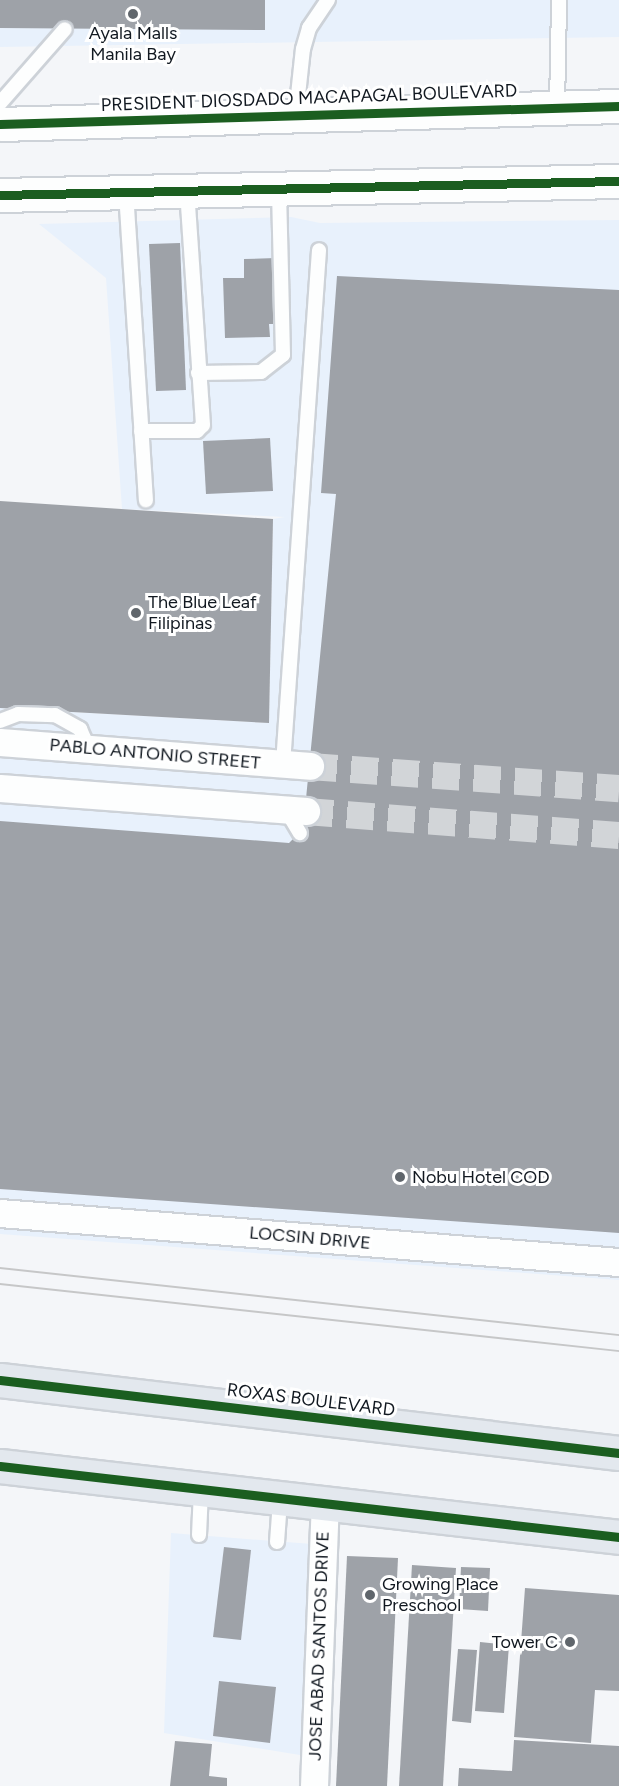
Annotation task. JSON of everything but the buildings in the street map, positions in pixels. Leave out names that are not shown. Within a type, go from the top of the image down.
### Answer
[{"type":"highway","name":"ROXAS BOULEVARD","points":[[0,1380],[619,1453]]},
{"type":"highway","points":[[0,1466],[280,1501],[619,1537]]},
{"type":"main road","name":"PRESIDENT DIOSDADO MACAPAGAL BOULEVARD","points":[[0,124],[619,106]]},
{"type":"main road","points":[[0,195],[619,181]]},
{"type":"street","name":"PABLO ANTONIO STREET","points":[[0,742],[310,766]]},
{"type":"street","points":[[0,788],[297,818]]},
{"type":"street","name":"LOCSIN DRIVE","points":[[0,1213],[619,1262]]},
{"type":"street","name":"JOSE ABAD SANTOS DRIVE","points":[[314,1786],[324,1506]]},
{"type":"lane","points":[[296,114],[303,49],[309,28],[328,0]]},
{"type":"lane","points":[[557,107],[559,0]]},
{"type":"lane","points":[[0,103],[65,29]]},
{"type":"lane","points":[[198,373],[261,372],[283,355],[279,188]]},
{"type":"lane","points":[[141,431],[200,429],[187,191]]},
{"type":"lane","points":[[126,192],[146,500]]},
{"type":"lane","points":[[283,764],[319,250]]},
{"type":"lane","points":[[0,721],[18,714],[55,715],[80,729],[87,747]]},
{"type":"lane","points":[[199,1535],[201,1491]]},
{"type":"lane","points":[[277,1542],[280,1501]]},
{"type":"shaded area","name":"Ayala Malls Manila Bay","points":[[0,0],[619,0],[619,37],[0,47]]},
{"type":"shaded area","points":[[291,217],[320,223],[619,220],[619,1280],[0,1234],[0,708],[269,723],[273,519],[285,517],[122,509],[106,278],[39,224]]},
{"type":"shaded area","points":[[171,1533],[312,1544],[306,1756],[164,1733]]},
{"type":"tunnel","points":[[310,766],[619,788]]},
{"type":"tunnel","points":[[306,811],[619,835]]},
{"type":"tram line","points":[[0,1268],[619,1335]]},
{"type":"tram line","points":[[0,1284],[619,1351]]},
{"type":"cycle path","points":[[0,124],[619,106]]},
{"type":"cycle path","points":[[0,195],[619,181]]},
{"type":"cycle path","points":[[0,1380],[619,1453]]},
{"type":"cycle path","points":[[0,1466],[619,1537]]},
{"type":"place","name":"Ayala Malls Manila Bay","points":[[133,14]]},
{"type":"place","name":"The Blue Leaf Filipinas","points":[[136,613]]},
{"type":"place","name":"Nobu Hotel COD","points":[[400,1177]]},
{"type":"place","name":"Growing Place Preschool","points":[[370,1595]]},
{"type":"place","name":"Tower C","points":[[570,1642]]}]
